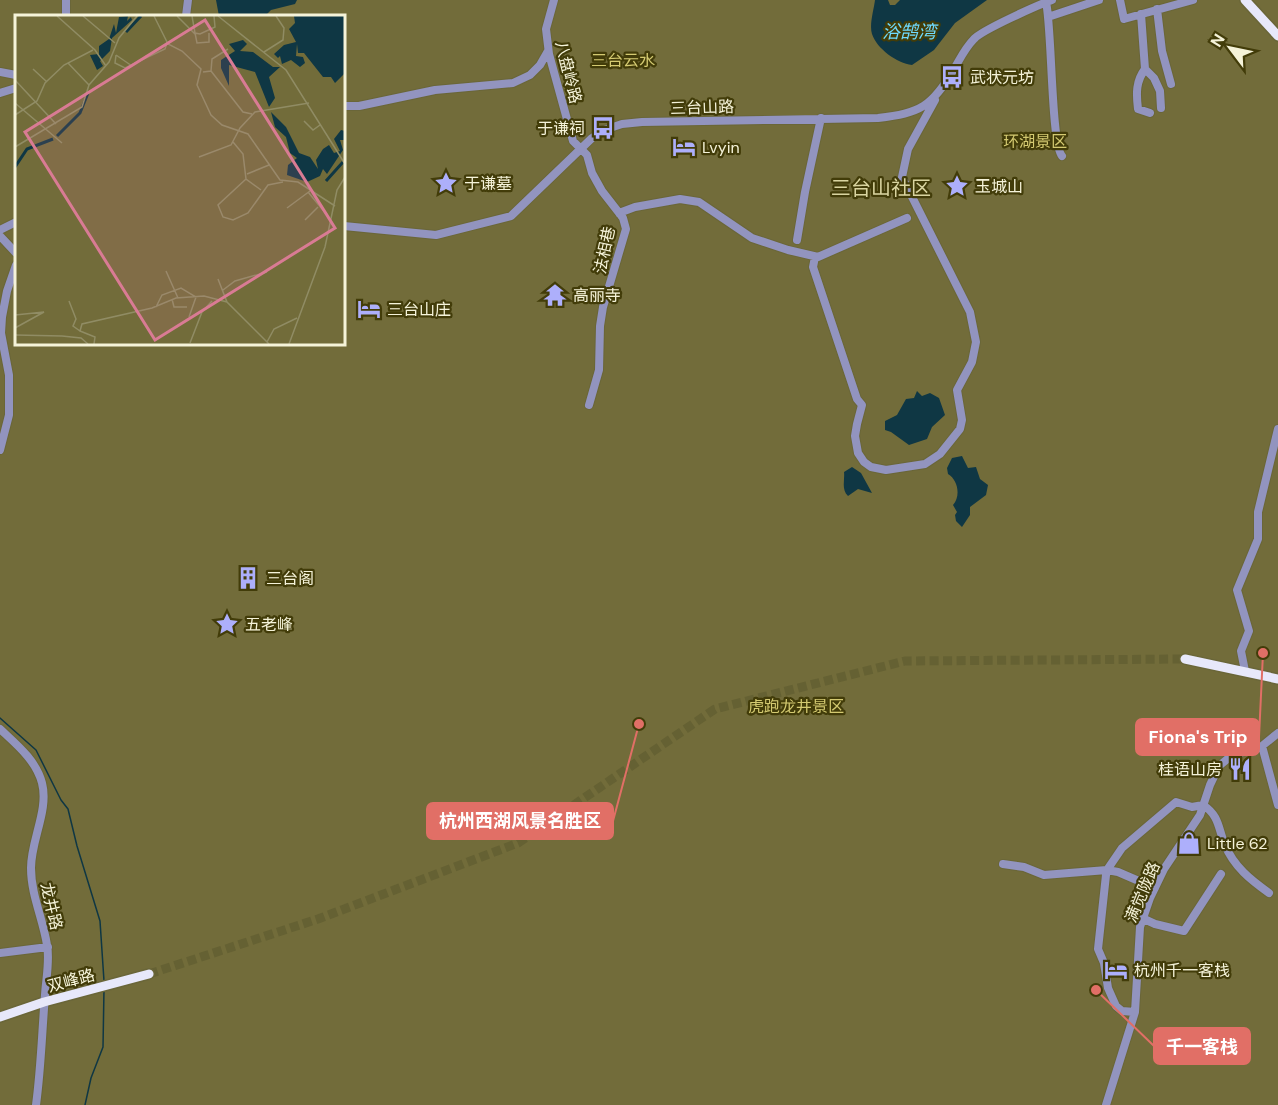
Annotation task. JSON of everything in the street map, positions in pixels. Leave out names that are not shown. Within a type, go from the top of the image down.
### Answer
[{"type":"main road","points":[[1245,0],[1278,36]]},
{"type":"main road","points":[[1185,659],[1278,679]]},
{"type":"main road","name":"双峰路","points":[[0,1017],[44,1002],[149,974]]},
{"type":"street","points":[[186,15],[188,0]]},
{"type":"street","name":"八盘岭路","points":[[554,0],[546,30],[548,50],[573,141],[580,148]]},
{"type":"street","points":[[1048,17],[1099,0]]},
{"type":"street","points":[[1120,0],[1124,19],[1193,0]]},
{"type":"street","points":[[1049,1],[1055,123],[1059,152],[1062,156]]},
{"type":"street","name":"三台山路","points":[[345,226],[436,235],[511,216],[580,148],[604,130],[622,124],[712,120],[878,118],[918,110],[935,98],[975,36],[1049,1]]},
{"type":"street","points":[[1157,9],[1162,51],[1171,84]]},
{"type":"street","points":[[1141,14],[1145,69],[1154,78],[1160,91],[1161,108]]},
{"type":"street","points":[[345,106],[359,106],[435,90],[513,83],[530,75],[540,65],[548,50]]},
{"type":"street","points":[[1145,69],[1138,78],[1138,108],[1150,113]]},
{"type":"street","points":[[0,72],[15,75]]},
{"type":"street","points":[[0,93],[15,88]]},
{"type":"street","points":[[815,257],[813,267],[857,399],[862,405],[858,414],[855,436],[858,453],[871,467],[886,470],[925,464],[940,454],[960,429],[962,420],[957,390],[972,362],[976,342],[970,312],[902,177],[908,149],[935,98]]},
{"type":"street","points":[[797,240],[821,118]]},
{"type":"street","name":"法相巷","points":[[580,148],[587,155],[592,173],[602,191],[623,218],[626,230],[603,308],[600,326],[599,370],[589,405]]},
{"type":"street","points":[[619,213],[635,207],[680,199],[699,202],[752,238],[815,257],[907,218]]},
{"type":"street","points":[[0,230],[15,222]]},
{"type":"street","points":[[0,236],[15,252]]},
{"type":"street","points":[[0,449],[9,415],[9,375],[2,333],[2,317],[7,291],[15,268]]},
{"type":"street","points":[[1245,671],[1241,651],[1249,631],[1237,590],[1258,539],[1258,512],[1278,429]]},
{"type":"street","name":"龙井路","points":[[0,729],[23,751],[36,770],[42,785],[43,798],[32,851],[31,870],[48,946],[36,1105]]},
{"type":"street","name":"满觉陇路","points":[[1106,1105],[1135,1012],[1137,944],[1142,918],[1155,888],[1164,869],[1200,815],[1214,774],[1225,760],[1262,746],[1278,733]]},
{"type":"street","points":[[1262,746],[1278,806]]},
{"type":"street","points":[[1135,1012],[1122,1011],[1116,1006],[1108,988],[1104,963],[1098,949],[1107,870],[1122,848],[1176,802],[1192,807],[1203,805],[1211,810],[1218,822],[1225,846],[1245,876],[1269,893]]},
{"type":"street","points":[[1003,864],[1024,867],[1044,875],[1107,870],[1118,872],[1155,888]]},
{"type":"street","points":[[1142,918],[1155,924],[1184,931],[1221,874]]},
{"type":"street","points":[[0,953],[48,946]]},
{"type":"green space","name":"虎跑龙井景区","points":[[0,0],[1278,0],[1278,1105],[0,1105]]},
{"type":"water","points":[[216,0],[297,0],[295,4],[271,10],[266,15],[219,15]]},
{"type":"water","name":"浴鹄湾","points":[[875,0],[888,0],[890,5],[895,5],[900,0],[987,0],[955,23],[934,50],[912,65],[888,54],[875,40],[871,26]]},
{"type":"water","points":[[917,391],[922,396],[930,393],[939,398],[945,415],[932,427],[927,439],[909,445],[885,430],[885,421],[897,415],[906,399],[914,398]]},
{"type":"water","points":[[962,456],[968,468],[976,467],[980,479],[988,485],[986,495],[970,507],[970,515],[962,527],[956,521],[957,512],[953,505],[957,497],[957,488],[947,468],[952,458]]},
{"type":"water","points":[[852,467],[861,473],[872,493],[858,489],[848,496],[844,487],[844,472]]},
{"type":"waterway","points":[[0,718],[36,750],[61,800],[68,809],[100,921],[104,981]]},
{"type":"waterway","points":[[85,1105],[91,1078],[103,1047],[104,989]]},
{"type":"tunnel","points":[[149,974],[318,919],[518,843],[715,709],[905,661],[1185,659]]},
{"type":"place","name":"武状元坊","points":[[952,77]]},
{"type":"place","name":"于谦祠","points":[[603,128]]},
{"type":"place","name":"Lvyin","points":[[684,147]]},
{"type":"place","name":"于谦墓","points":[[446,183]]},
{"type":"place","name":"玉城山","points":[[957,186]]},
{"type":"place","name":"高丽寺","points":[[555,295]]},
{"type":"place","name":"三台山庄","points":[[369,309]]},
{"type":"place","name":"三台阁","points":[[248,578]]},
{"type":"place","name":"五老峰","points":[[227,624]]},
{"type":"place","name":"Fiona's Trip","points":[[1263,653]]},
{"type":"place","name":"杭州西湖风景名胜区","points":[[639,724]]},
{"type":"place","name":"桂语山房","points":[[1240,769]]},
{"type":"place","name":"Little 62","points":[[1189,843]]},
{"type":"place","name":"杭州千一客栈","points":[[1116,970]]},
{"type":"place","name":"千一客栈","points":[[1096,990]]},
{"type":"district","name":"三台山社区","points":[[881,188]]},
{"type":"park label","name":"三台云水","points":[[623,60]]},
{"type":"park label","name":"环湖景区","points":[[1035,141]]}]
